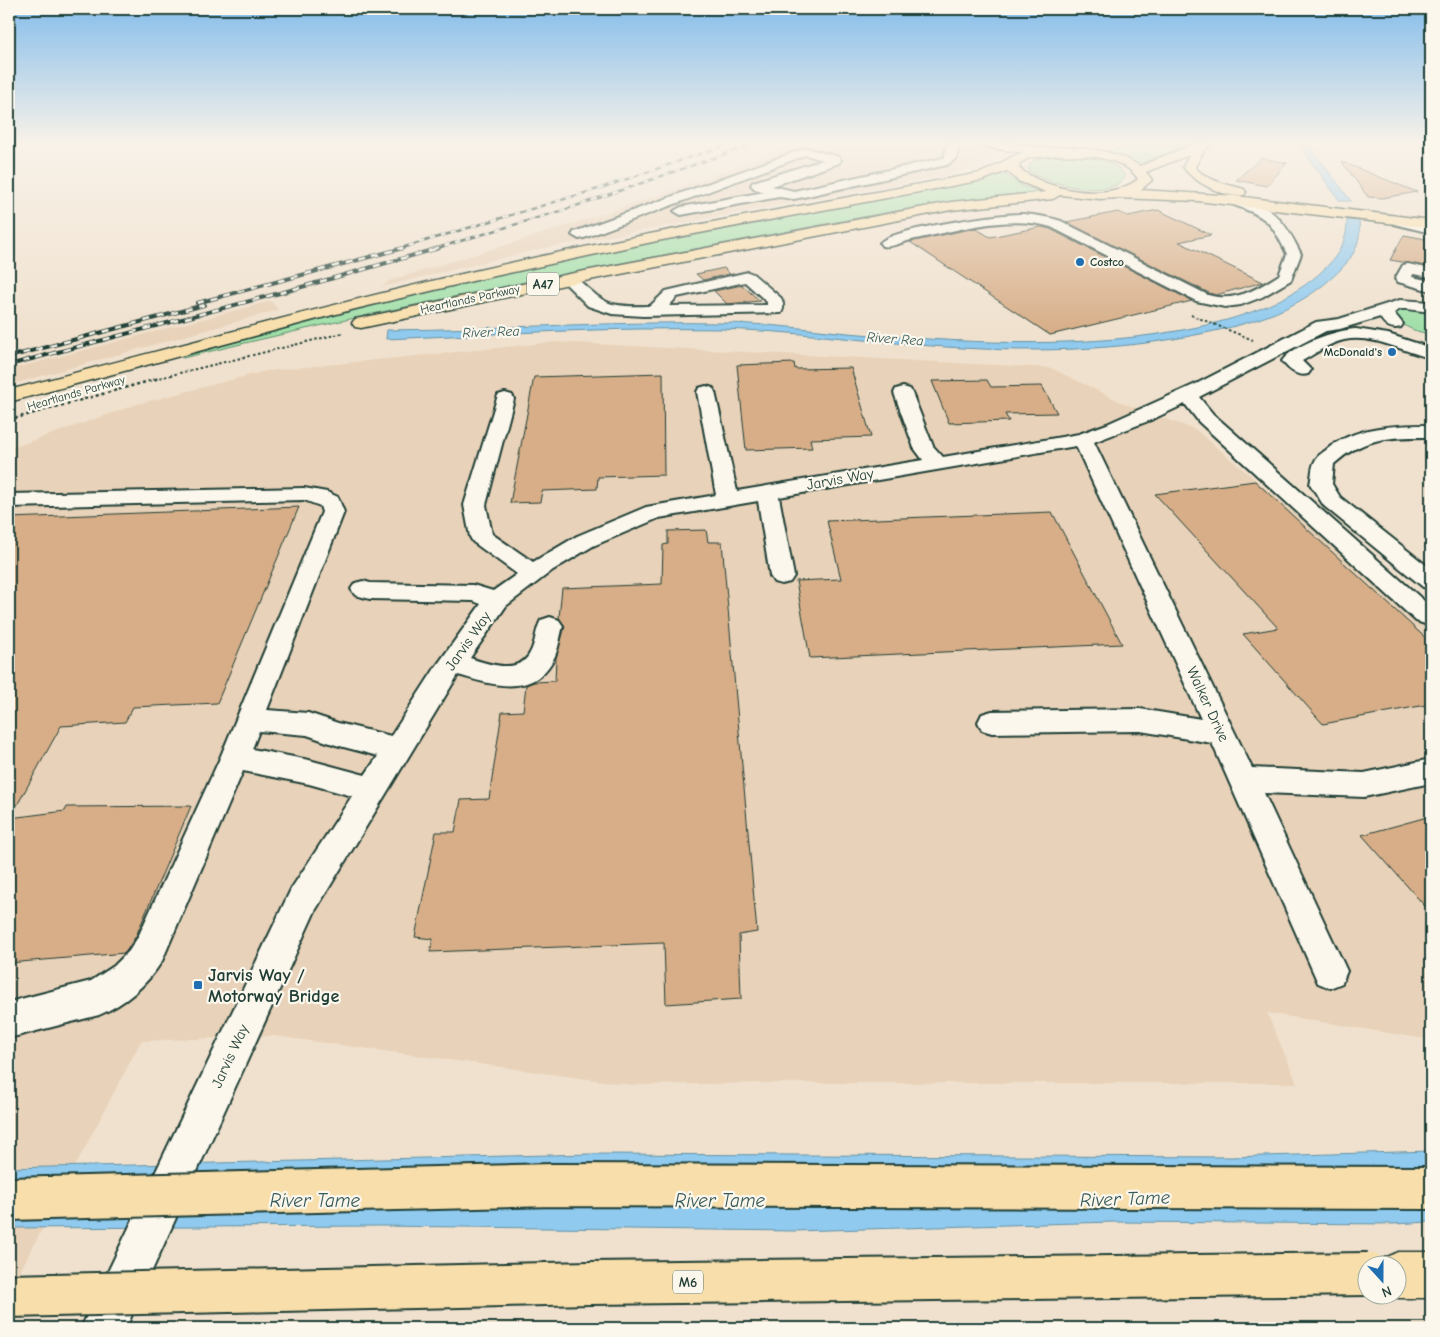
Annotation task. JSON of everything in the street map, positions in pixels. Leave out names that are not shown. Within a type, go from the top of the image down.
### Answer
[{"type":"main road","name":"Heartlands Parkway","points":[[9,396],[357,304],[547,259],[818,206]]},
{"type":"main road","name":"Heartlands Parkway","points":[[350,328],[569,279],[949,206]]},
{"type":"main road","points":[[1277,206],[1431,224]]},
{"type":"main road","points":[[1330,206],[1431,216]]},
{"type":"main road","points":[[1334,206],[1345,208]]},
{"type":"main road","name":"Heartlands Parkway","points":[[33,406],[139,375],[234,352]]},
{"type":"main road","points":[[9,1199],[554,1185],[1431,1188]]},
{"type":"main road","name":"M6","points":[[9,1296],[590,1283],[1358,1274]]},
{"type":"main road","points":[[1408,1275],[1431,1275]]},
{"type":"street","points":[[579,235],[660,206]]},
{"type":"street","points":[[656,208],[673,213],[707,206]]},
{"type":"street","points":[[887,243],[898,238],[993,220],[1020,216],[1036,217],[1056,224],[1202,298],[1223,304],[1253,297],[1286,277],[1294,254],[1277,220],[1262,210],[1252,206]]},
{"type":"street","points":[[1277,220],[1285,214],[1300,209]]},
{"type":"street","points":[[1399,221],[1431,229]]},
{"type":"street","points":[[569,279],[588,300],[604,308],[655,311],[775,310],[775,301],[748,278],[672,294],[655,311]]},
{"type":"street","points":[[1427,281],[1416,292],[1427,307]]},
{"type":"street","points":[[1340,324],[1387,310],[1397,305],[1427,307]]},
{"type":"street","points":[[1387,310],[1389,319],[1404,328],[1429,336]]},
{"type":"street","points":[[1340,324],[1404,328]]},
{"type":"street","name":"Jarvis Way","points":[[103,1328],[303,900],[452,663],[497,600],[533,574],[585,541],[654,512],[1083,439],[1122,426],[1189,397],[1211,383],[1322,326],[1340,324]]},
{"type":"street","points":[[1302,370],[1291,361],[1334,337],[1352,334],[1370,335],[1431,353]]},
{"type":"street","points":[[706,392],[728,499]]},
{"type":"street","points":[[903,393],[924,448],[937,463]]},
{"type":"street","points":[[1189,397],[1206,418],[1429,617]]},
{"type":"street","points":[[505,399],[475,505],[481,537],[533,574]]},
{"type":"street","points":[[1431,431],[1395,432],[1366,437],[1346,445],[1324,462],[1321,484],[1332,501],[1431,581]]},
{"type":"street","name":"Walker Drive","points":[[1083,439],[1222,734],[1330,971]]},
{"type":"street","points":[[767,492],[782,576]]},
{"type":"street","points":[[9,500],[304,494],[318,496],[330,502],[333,512],[234,758],[150,948],[141,963],[126,978],[99,997],[9,1020]]},
{"type":"street","points":[[452,663],[507,677],[523,675],[541,659],[550,626]]},
{"type":"street","points":[[250,719],[308,724],[336,734],[397,749]]},
{"type":"street","points":[[992,722],[1140,720],[1222,734]]},
{"type":"street","points":[[234,758],[309,772],[372,789]]},
{"type":"street","points":[[1243,780],[1364,785],[1431,771]]},
{"type":"lane","points":[[363,589],[370,591],[473,593],[497,600]]},
{"type":"path","points":[[1191,315],[1247,337]]},
{"type":"path","points":[[9,420],[350,328]]},
{"type":"shaded area","points":[[625,206],[774,206],[539,249],[382,287],[391,280],[539,235]]},
{"type":"shaded area","points":[[271,301],[278,310],[9,385],[9,370]]},
{"type":"shaded area","points":[[555,342],[1051,368],[1125,404],[1196,430],[1431,628],[1431,1040],[1267,1013],[1297,1083],[777,1083],[632,1085],[274,1036],[141,1041],[9,1292],[9,449],[138,404],[266,371]]},
{"type":"green space","points":[[831,206],[926,206],[841,221],[451,297],[181,357],[446,286],[713,228]]},
{"type":"green space","points":[[1420,307],[1431,309],[1431,334],[1409,328],[1393,312],[1396,309]]},
{"type":"water","name":"River Rea","points":[[1347,220],[1359,221],[1359,240],[1352,255],[1327,282],[1300,301],[1254,321],[1205,333],[1138,344],[1069,349],[1000,350],[721,329],[554,331],[386,339],[387,330],[685,323],[758,324],[848,333],[972,341],[1095,341],[1136,337],[1177,331],[1227,320],[1260,309],[1290,294],[1313,279],[1335,257],[1344,240]]},
{"type":"water","name":"River Tame","points":[[1431,1151],[1431,1222],[1393,1224],[1114,1222],[794,1231],[379,1226],[9,1228],[9,1168],[591,1154],[1231,1157]]},
{"type":"building","points":[[1158,210],[1211,235],[1179,242],[1263,282],[1216,295],[1209,293],[1066,222],[1118,212],[1128,216]]},
{"type":"building","name":"Costco","points":[[1041,227],[1050,229],[1192,301],[1050,335],[910,242],[975,228],[990,237]]},
{"type":"building","points":[[1404,235],[1431,240],[1431,267],[1390,260]]},
{"type":"building","points":[[724,268],[730,274],[703,280],[696,274]]},
{"type":"building","points":[[742,285],[760,301],[727,304],[714,291]]},
{"type":"building","points":[[794,363],[795,369],[851,368],[871,437],[810,439],[812,448],[746,450],[737,365]]},
{"type":"building","points":[[663,373],[664,475],[598,477],[597,489],[542,491],[540,502],[510,503],[534,377]]},
{"type":"building","points":[[987,380],[991,387],[1042,386],[1057,413],[1005,414],[1009,421],[949,423],[932,381]]},
{"type":"building","points":[[1255,481],[1431,643],[1431,704],[1323,724],[1243,634],[1278,628],[1155,494]]},
{"type":"building","points":[[299,507],[217,703],[133,707],[125,722],[61,726],[10,818],[65,811],[67,807],[191,806],[136,936],[125,953],[9,963],[9,518]]},
{"type":"building","points":[[1052,512],[1122,644],[810,658],[796,581],[841,579],[827,521]]},
{"type":"building","points":[[706,530],[708,542],[722,542],[757,932],[739,935],[741,999],[666,1004],[664,943],[430,952],[433,939],[415,937],[436,832],[455,832],[461,800],[489,799],[502,712],[523,711],[526,685],[534,682],[555,681],[556,658],[565,626],[559,618],[562,588],[662,584],[663,545],[668,544],[668,531]]},
{"type":"building","points":[[1431,816],[1431,913],[1362,835]]},
{"type":"railway","points":[[398,249],[540,206]]},
{"type":"railway","points":[[434,249],[575,206]]},
{"type":"railway","points":[[197,303],[403,248]]},
{"type":"railway","points":[[9,365],[291,290],[439,248]]},
{"type":"railway","points":[[9,357],[204,305]]},
{"type":"place","name":"Costco","points":[[1080,262]]},
{"type":"place","name":"McDonald's","points":[[1392,352]]},
{"type":"place","name":"Jarvis Way / Motorway Bridge","points":[[198,985]]}]
